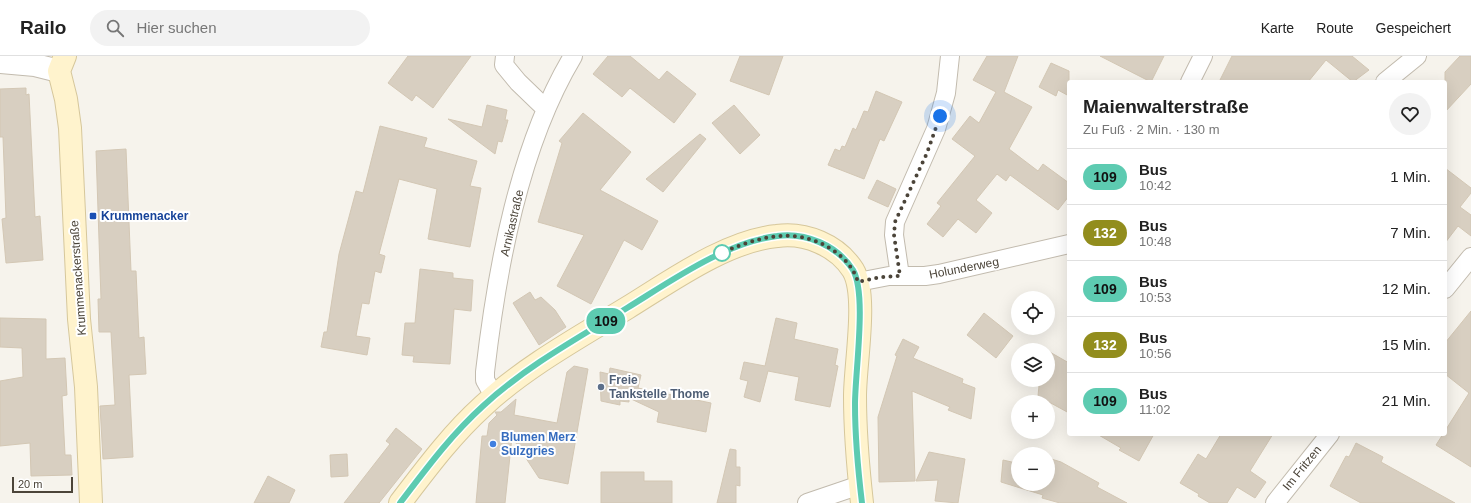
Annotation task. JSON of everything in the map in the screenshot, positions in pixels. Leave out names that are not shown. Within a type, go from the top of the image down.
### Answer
[{"type":"main road","name":"Krummenackerstraße","points":[[62,64],[70,128],[79,319],[86,387],[91,503]]},
{"type":"main road","points":[[400,503],[446,444],[494,396],[532,368],[616,314],[717,255],[746,242],[784,235],[813,239],[840,255],[851,268],[858,282],[860,307],[855,407],[861,494]]},
{"type":"street","points":[[505,56],[504,65],[518,82],[546,109]]},
{"type":"street","name":"Arnikastraße","points":[[494,396],[485,380],[485,372],[498,284],[514,210],[533,142],[546,109],[573,56]]},
{"type":"street","points":[[900,276],[894,235],[895,222],[936,129],[946,93],[950,56]]},
{"type":"street","points":[[1191,80],[1203,56]]},
{"type":"street","points":[[1387,80],[1417,56]]},
{"type":"street","points":[[0,62],[35,65],[62,64]]},
{"type":"street","name":"Holunderweg","points":[[858,282],[881,277],[939,274],[1067,244]]},
{"type":"street","points":[[1447,287],[1471,257]]},
{"type":"street","name":"Im Fritzen","points":[[1275,503],[1328,436]]},
{"type":"street","points":[[807,503],[861,494]]},
{"type":"building","points":[[408,56],[471,56],[433,108],[416,95],[412,101],[388,83]]},
{"type":"building","points":[[608,56],[630,56],[659,80],[667,71],[696,94],[674,123],[630,88],[622,97],[593,74]]},
{"type":"building","points":[[740,56],[783,56],[769,95],[730,81]]},
{"type":"building","points":[[987,56],[1018,56],[1004,92],[1032,107],[1009,149],[1038,171],[1043,164],[1067,182],[1067,199],[1058,210],[1010,175],[1006,181],[997,174],[976,200],[992,213],[976,233],[958,219],[943,237],[927,224],[941,206],[937,203],[975,156],[952,139],[970,116],[979,123],[996,92],[973,80]]},
{"type":"building","points":[[1100,56],[1164,56],[1152,80],[1147,80]]},
{"type":"building","points":[[1232,56],[1352,56],[1369,70],[1356,80],[1351,80],[1326,60],[1310,80],[1220,80]]},
{"type":"building","points":[[1460,56],[1471,56],[1471,84],[1447,110],[1447,80],[1445,80],[1445,72]]},
{"type":"building","points":[[1051,63],[1069,71],[1069,80],[1067,80],[1067,95],[1058,90],[1056,96],[1039,87]]},
{"type":"building","points":[[26,88],[26,95],[29,94],[35,217],[40,216],[43,260],[6,263],[2,219],[6,218],[3,137],[0,137],[0,89]]},
{"type":"building","points":[[876,91],[902,102],[884,141],[880,139],[864,179],[828,165],[835,149],[840,151],[842,146],[845,147],[853,128],[856,130],[864,111],[868,112]]},
{"type":"building","points":[[487,105],[507,110],[505,120],[508,120],[502,142],[498,141],[495,154],[448,119],[482,127]]},
{"type":"building","points":[[734,105],[760,135],[740,154],[712,123]]},
{"type":"building","points":[[583,113],[631,152],[600,190],[658,221],[642,250],[624,240],[591,304],[557,286],[584,235],[538,222],[562,143],[559,141]]},
{"type":"building","points":[[380,126],[427,138],[424,147],[477,161],[470,186],[481,188],[470,247],[428,239],[437,189],[399,179],[379,254],[385,256],[381,273],[375,271],[369,304],[362,303],[356,336],[370,338],[367,355],[321,347],[324,332],[327,332],[339,254],[356,191],[363,193]]},
{"type":"building","points":[[700,134],[706,139],[663,192],[646,179]]},
{"type":"building","points":[[126,149],[131,271],[136,271],[139,338],[144,337],[146,374],[129,375],[133,457],[103,459],[100,406],[115,405],[111,332],[99,332],[98,299],[101,299],[96,151]]},
{"type":"building","points":[[1447,170],[1471,188],[1471,193],[1460,207],[1471,215],[1471,236],[1458,226],[1447,240]]},
{"type":"building","points":[[877,180],[896,189],[888,207],[868,198]]},
{"type":"building","points":[[420,269],[453,273],[453,278],[473,280],[471,311],[454,309],[450,364],[413,362],[414,356],[402,355],[405,323],[415,323]]},
{"type":"building","points":[[530,292],[535,300],[541,297],[555,310],[566,327],[539,345],[513,303]]},
{"type":"building","points":[[1471,311],[1471,467],[1436,445],[1442,436],[1447,436],[1447,428],[1469,393],[1447,376],[1447,341]]},
{"type":"building","points":[[984,313],[1013,336],[996,358],[967,335]]},
{"type":"building","points":[[0,318],[46,319],[46,359],[65,358],[67,395],[62,396],[65,455],[71,455],[72,475],[31,476],[30,443],[0,446],[0,381],[23,377],[22,348],[0,347]]},
{"type":"building","points":[[776,318],[797,323],[794,339],[838,349],[835,365],[838,366],[830,407],[795,400],[799,377],[768,371],[760,402],[744,397],[748,381],[740,379],[744,362],[765,366]]},
{"type":"building","points":[[903,339],[919,347],[913,358],[963,379],[962,383],[975,388],[971,419],[948,410],[950,407],[912,391],[915,481],[879,482],[878,417],[897,356],[895,355]]},
{"type":"building","points":[[1055,355],[1067,362],[1067,412],[1055,405],[1055,395],[1038,395],[1039,387],[1055,387]]},
{"type":"building","points":[[574,366],[588,369],[568,484],[539,478],[512,437],[505,503],[476,503],[482,436],[487,436],[489,423],[497,415],[495,412],[501,412],[516,399],[514,415],[557,423],[567,372]]},
{"type":"building","points":[[610,368],[641,375],[638,388],[711,403],[706,432],[657,422],[659,412],[629,398],[629,402],[620,401],[620,405],[601,401],[600,372],[609,374]]},
{"type":"building","points":[[396,428],[422,449],[379,503],[344,503],[390,444],[386,441]]},
{"type":"building","points":[[1100,436],[1153,436],[1139,461],[1119,450],[1121,448]]},
{"type":"building","points":[[1220,436],[1272,436],[1250,471],[1266,482],[1255,498],[1237,487],[1227,503],[1210,503],[1198,496],[1199,494],[1180,483],[1198,454],[1206,459]]},
{"type":"building","points":[[1356,443],[1383,457],[1381,462],[1455,503],[1361,503],[1330,486],[1346,456],[1349,457]]},
{"type":"building","points":[[730,449],[736,450],[736,467],[740,467],[740,486],[736,485],[736,503],[717,503]]},
{"type":"building","points":[[929,452],[965,459],[958,503],[935,501],[938,480],[916,481]]},
{"type":"building","points":[[347,454],[348,476],[331,477],[330,455]]},
{"type":"building","points":[[1003,460],[1011,462],[1011,485],[1001,482]]},
{"type":"building","points":[[1055,460],[1099,483],[1097,487],[1127,503],[1060,503],[1042,498],[1043,495],[1030,491],[1055,491]]},
{"type":"building","points":[[601,472],[644,472],[644,481],[672,481],[672,503],[601,503]]},
{"type":"building","points":[[268,476],[295,490],[289,503],[254,503]]},
{"type":"bus line","name":"109","points":[[400,503],[441,450],[462,427],[494,396],[532,368],[622,311],[717,255],[740,244],[776,236],[791,235],[813,239],[840,255],[851,268],[858,282],[860,307],[855,413],[862,503]]},
{"type":"place","name":"Krummenacker","points":[[93,216]]},
{"type":"place","name":"Freie Tankstelle Thome","points":[[601,387]]},
{"type":"place","name":"Blumen Merz Sulzgries","points":[[493,444]]},
{"type":"route","points":[[722,253],[717,255],[740,244],[763,238],[791,235],[799,236],[820,242],[840,255],[855,274],[858,282],[881,277],[900,276],[894,235],[895,222],[927,153],[940,116]]}]
